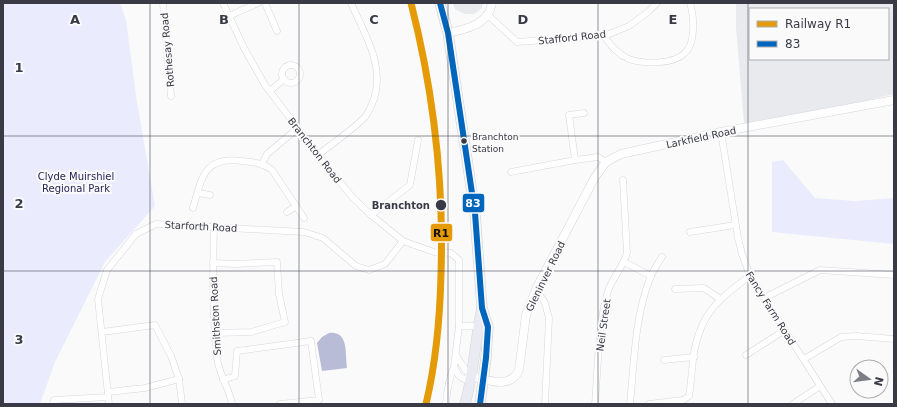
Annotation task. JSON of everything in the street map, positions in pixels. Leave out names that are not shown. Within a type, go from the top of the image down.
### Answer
[{"type":"highway","points":[[440,3],[448,33],[475,213],[482,308],[488,327],[484,379],[480,404]]},
{"type":"highway","points":[[465,404],[482,308]]},
{"type":"street","name":"Rothesay Road","points":[[163,3],[171,96]]},
{"type":"street","name":"Branchton Road","points":[[223,3],[244,48],[270,92],[353,198],[403,241],[434,252],[448,252],[457,257],[460,265],[459,326]]},
{"type":"street","points":[[229,16],[258,3]]},
{"type":"street","points":[[265,3],[277,31]]},
{"type":"street","points":[[318,155],[364,118],[371,107],[375,95],[377,75],[375,58],[351,3]]},
{"type":"street","points":[[448,33],[468,28],[483,20],[488,15],[492,3]]},
{"type":"street","name":"Stafford Road","points":[[488,15],[517,42],[604,36],[629,26],[657,3]]},
{"type":"street","points":[[604,36],[611,46],[628,58],[657,63],[675,60],[686,53],[693,37],[694,14],[690,3]]},
{"type":"street","points":[[270,92],[284,79]]},
{"type":"street","name":"Larkfield Road","points":[[606,162],[621,154],[721,132],[894,100]]},
{"type":"street","points":[[576,160],[569,115],[584,112]]},
{"type":"street","points":[[262,164],[267,154],[298,128]]},
{"type":"street","name":"Fancy Farm Road","points":[[721,132],[736,225],[742,254],[750,276],[832,404]]},
{"type":"street","points":[[371,215],[410,185],[418,140]]},
{"type":"street","points":[[511,172],[598,157],[606,162]]},
{"type":"street","points":[[193,208],[202,179],[207,171],[214,164],[228,159],[262,164],[272,170],[304,218]]},
{"type":"street","name":"Gleninver Road","points":[[471,376],[507,382],[513,380],[517,376],[526,315],[536,289],[595,176],[606,162]]},
{"type":"street","name":"Neil Street","points":[[594,404],[602,314],[608,290],[614,277],[624,262],[627,253],[623,180]]},
{"type":"street","points":[[198,193],[210,195]]},
{"type":"street","points":[[287,212],[296,206]]},
{"type":"street","name":"Starforth Road","points":[[109,404],[98,300],[106,270],[136,234],[156,224],[304,232],[323,238],[356,266],[369,270],[385,264],[403,241]]},
{"type":"street","points":[[690,232],[736,225]]},
{"type":"street","name":"Smithston Road","points":[[214,226],[213,263],[217,359],[223,380],[230,394],[232,404]]},
{"type":"street","points":[[630,404],[638,324],[651,276],[662,257]]},
{"type":"street","points":[[213,263],[234,264],[277,262],[279,294],[285,322],[251,332],[216,333]]},
{"type":"street","points":[[624,262],[651,276]]},
{"type":"street","points":[[764,298],[820,270],[894,275]]},
{"type":"street","points":[[649,404],[683,400],[689,396],[694,357],[700,330],[709,313],[720,299],[750,276]]},
{"type":"street","points":[[675,289],[704,288],[720,299]]},
{"type":"street","points":[[536,289],[546,303],[549,318],[545,404]]},
{"type":"street","points":[[102,332],[155,325],[172,356],[179,379],[182,404]]},
{"type":"street","points":[[446,404],[449,380],[454,367],[456,355],[459,326],[478,326]]},
{"type":"street","points":[[746,355],[785,330]]},
{"type":"street","points":[[804,359],[841,337],[856,336],[894,339]]},
{"type":"street","points":[[223,380],[235,376],[237,351],[311,341],[319,400],[280,404]]},
{"type":"street","points":[[454,367],[459,376],[464,379],[471,376],[456,355]]},
{"type":"street","points":[[664,360],[694,357]]},
{"type":"street","points":[[53,404],[54,400],[108,395],[145,388],[179,379]]},
{"type":"street","points":[[793,404],[820,386]]},
{"type":"shaded area","points":[[453,3],[483,3],[482,8],[474,14],[464,14],[455,9]]},
{"type":"shaded area","points":[[736,3],[894,3],[894,94],[843,106],[744,123],[736,28]]},
{"type":"shaded area","points":[[329,333],[335,333],[343,339],[346,350],[347,368],[322,371],[317,343],[322,337]]},
{"type":"green space","name":"Clyde Muirshiel Regional Park","points":[[3,3],[120,3],[126,20],[137,102],[155,206],[105,262],[55,362],[40,404],[3,404]]},
{"type":"green space","points":[[783,160],[815,198],[855,201],[894,198],[894,244],[772,232],[772,162]]},
{"type":"rail line","name":"R1","points":[[411,3],[426,70],[436,137],[441,205],[442,239],[440,307],[435,356],[426,404]]},
{"type":"transit line","name":"83","points":[[440,3],[448,33],[475,213],[482,308],[488,327],[486,358],[480,404]]},
{"type":"place","name":"Branchton Station","points":[[464,141]]},
{"type":"place","name":"Branchton","points":[[441,205]]}]
